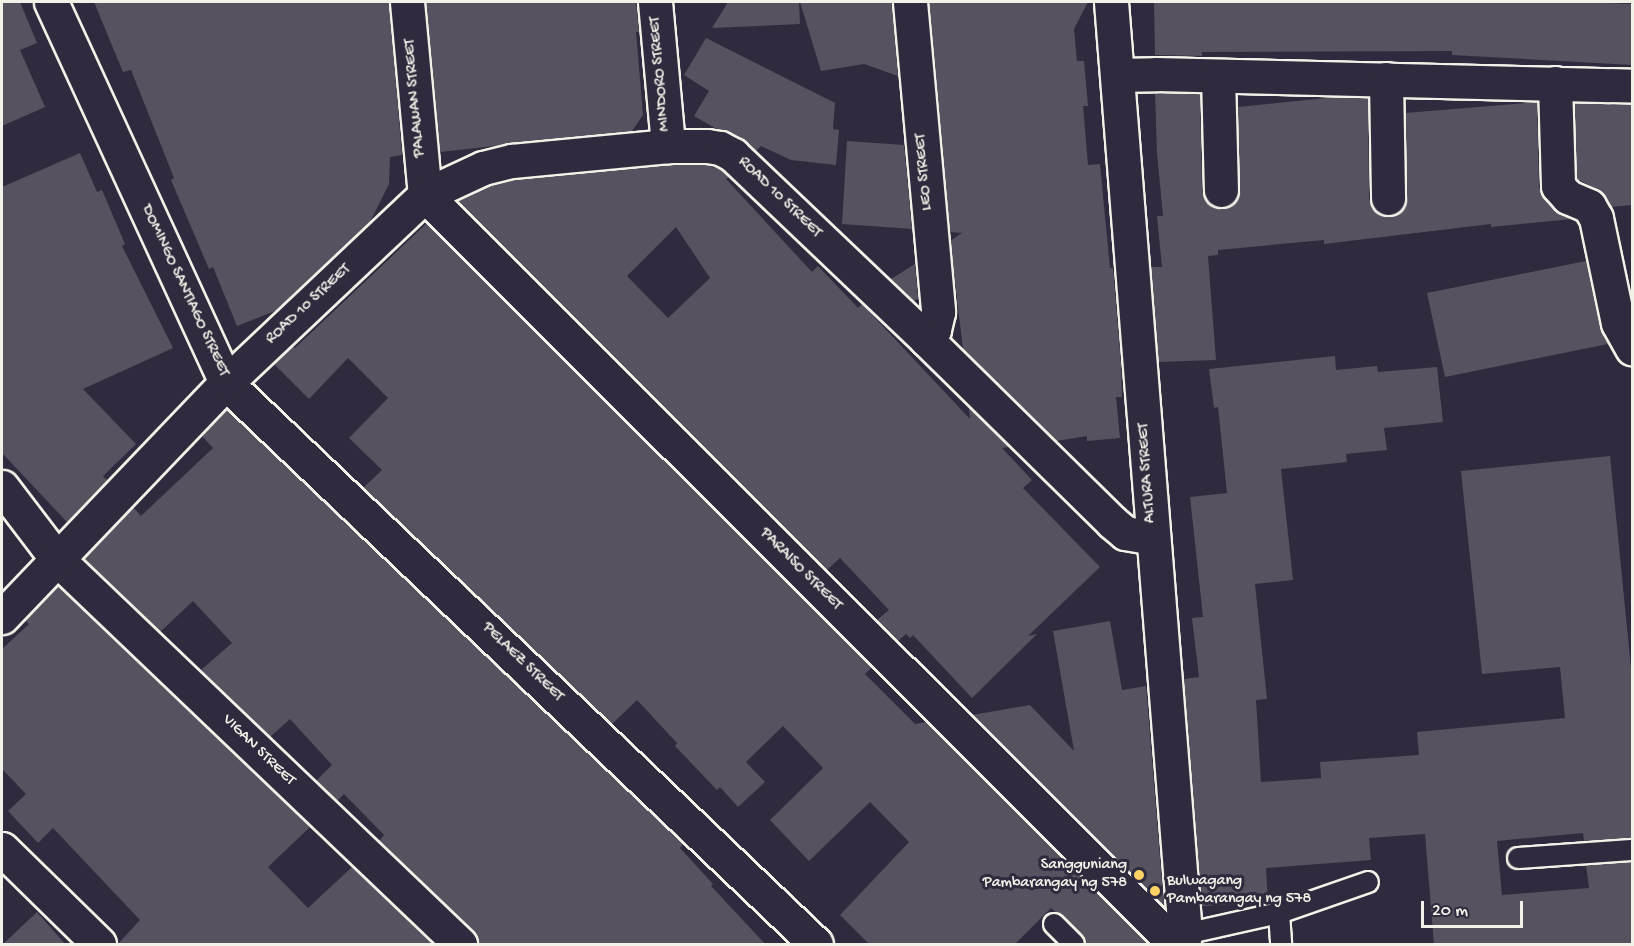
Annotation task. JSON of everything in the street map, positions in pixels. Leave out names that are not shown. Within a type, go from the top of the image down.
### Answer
[{"type":"street","name":"DOMINGO SANTIAGO STREET","points":[[2,617],[226,383],[51,2]]},
{"type":"street","name":"PALAWAN STREET","points":[[407,2],[425,195]]},
{"type":"street","name":"MINDORO STREET","points":[[655,2],[668,146]]},
{"type":"street","name":"LEO STREET","points":[[910,2],[938,312],[934,330],[926,339]]},
{"type":"street","name":"ALTURA STREET","points":[[1111,2],[1153,538],[1181,941]]},
{"type":"street","points":[[1117,75],[1632,86]]},
{"type":"street","points":[[1218,76],[1221,190]]},
{"type":"street","points":[[1386,79],[1388,198]]},
{"type":"street","points":[[1555,83],[1558,186],[1568,197],[1589,206],[1596,218],[1618,324],[1632,348]]},
{"type":"street","name":"ROAD 10 STREET","points":[[226,383],[425,195],[483,168],[512,161],[668,146],[720,148],[733,155],[926,339],[1112,522],[1125,533],[1153,538]]},
{"type":"street","name":"PARAISO STREET","points":[[425,195],[1181,941]]},
{"type":"street","name":"PELAEZ STREET","points":[[226,383],[816,945]]},
{"type":"street","name":"VIGAN STREET","points":[[2,487],[56,558],[460,945]]},
{"type":"street","points":[[2,849],[99,945]]},
{"type":"lane","points":[[1518,858],[1632,850]]},
{"type":"lane","points":[[1181,941],[1279,913],[1368,882]]},
{"type":"lane","points":[[1279,913],[1281,945]]},
{"type":"lane","points":[[1054,924],[1074,945]]},
{"type":"building","points":[[2,2],[20,2],[37,43],[20,50],[45,107],[2,126]]},
{"type":"building","points":[[94,2],[389,2],[402,155],[390,157],[389,184],[371,220],[275,311],[237,326],[213,267],[209,269],[171,180],[174,178],[131,70],[123,72]]},
{"type":"building","points":[[426,2],[636,2],[639,32],[636,32],[643,115],[632,131],[440,152]]},
{"type":"building","points":[[728,2],[799,2],[800,24],[712,28]]},
{"type":"building","points":[[800,2],[892,2],[898,76],[864,64],[821,71]]},
{"type":"building","points":[[929,2],[1088,2],[1074,29],[1077,61],[1084,61],[1088,106],[1083,106],[1088,165],[1100,164],[1110,268],[1113,268],[1121,364],[1122,397],[1116,397],[1120,438],[1087,441],[1087,436],[1056,441],[963,349],[950,241],[962,233],[950,232]]},
{"type":"building","points":[[1154,2],[1632,4],[1632,65],[1452,55],[1452,51],[1202,52],[1202,56],[1155,55]]},
{"type":"building","points":[[706,38],[835,103],[833,129],[839,130],[836,165],[791,160],[761,146],[756,151],[742,138],[715,128],[694,116],[709,91],[684,75]]},
{"type":"building","points":[[1155,93],[1200,94],[1202,191],[1205,199],[1212,206],[1221,209],[1231,206],[1240,190],[1238,107],[1336,97],[1368,98],[1369,199],[1372,208],[1378,214],[1388,217],[1398,214],[1405,207],[1407,198],[1405,113],[1537,102],[1539,187],[1544,199],[1554,210],[1572,219],[1491,227],[1491,224],[1324,244],[1324,240],[1218,250],[1218,255],[1208,256],[1216,360],[1158,362],[1151,267],[1162,267],[1157,216],[1163,216],[1157,153]]},
{"type":"building","points":[[1574,103],[1632,105],[1632,205],[1611,207],[1597,189],[1577,179]]},
{"type":"building","points":[[847,141],[904,145],[912,229],[842,224]]},
{"type":"building","points":[[80,153],[97,192],[102,190],[125,244],[122,246],[173,348],[83,389],[136,444],[103,476],[107,480],[67,522],[2,453],[2,187]]},
{"type":"building","points":[[669,165],[706,165],[722,170],[729,177],[726,179],[812,272],[818,266],[858,308],[862,304],[970,419],[969,408],[1009,447],[1002,448],[1032,480],[1023,488],[1100,567],[1028,636],[1037,634],[972,698],[913,635],[910,638],[906,634],[898,641],[877,620],[889,610],[840,558],[827,570],[457,201],[489,186],[515,180]],"holes":[[[676,227],[710,278],[668,318],[627,276]]]},
{"type":"building","points":[[427,223],[872,667],[865,674],[915,724],[926,722],[1149,945],[1086,945],[1082,936],[1051,908],[1014,945],[870,945],[840,915],[909,842],[870,802],[809,861],[770,820],[823,768],[783,726],[746,762],[765,782],[738,807],[720,787],[717,790],[675,746],[677,743],[637,700],[612,724],[363,488],[382,470],[349,438],[388,398],[348,358],[309,399],[274,364],[292,346],[295,348]]},
{"type":"building","points":[[1586,261],[1600,327],[1608,344],[1445,377],[1427,293]]},
{"type":"building","points":[[915,264],[918,299],[914,301],[891,279]]},
{"type":"building","points":[[1335,356],[1336,370],[1377,366],[1378,372],[1437,367],[1443,422],[1384,428],[1387,450],[1346,454],[1347,462],[1281,469],[1293,580],[1255,584],[1267,699],[1256,700],[1261,782],[1321,778],[1320,762],[1419,755],[1417,732],[1565,718],[1560,667],[1482,674],[1461,471],[1610,456],[1632,678],[1632,838],[1584,841],[1583,833],[1497,841],[1502,895],[1589,888],[1586,865],[1632,862],[1632,945],[1434,945],[1425,834],[1369,838],[1371,860],[1266,868],[1268,903],[1202,906],[1184,679],[1199,677],[1192,618],[1203,617],[1190,497],[1227,493],[1218,407],[1214,408],[1209,369]]},
{"type":"building","points":[[225,411],[229,411],[679,839],[683,844],[680,848],[713,884],[711,886],[766,945],[478,945],[473,930],[379,841],[384,835],[344,794],[337,801],[316,781],[332,765],[290,719],[270,737],[201,670],[232,643],[193,601],[160,632],[84,559],[133,507],[141,516],[213,448],[202,436]]},
{"type":"building","points":[[58,586],[310,827],[268,867],[308,908],[352,867],[433,945],[117,945],[140,920],[53,828],[38,843],[8,811],[26,794],[2,769],[2,649],[29,624],[25,620]]},
{"type":"building","points":[[1110,621],[1122,690],[1146,686],[1164,907],[972,715],[1030,705],[1074,751],[1053,631]]},
{"type":"building","points":[[37,912],[66,945],[2,945]]},
{"type":"place","name":"Sangguniang Pambarangay ng 578","points":[[1139,875]]},
{"type":"place","name":"Bulwagang Pambarangay ng 578","points":[[1155,891]]}]
